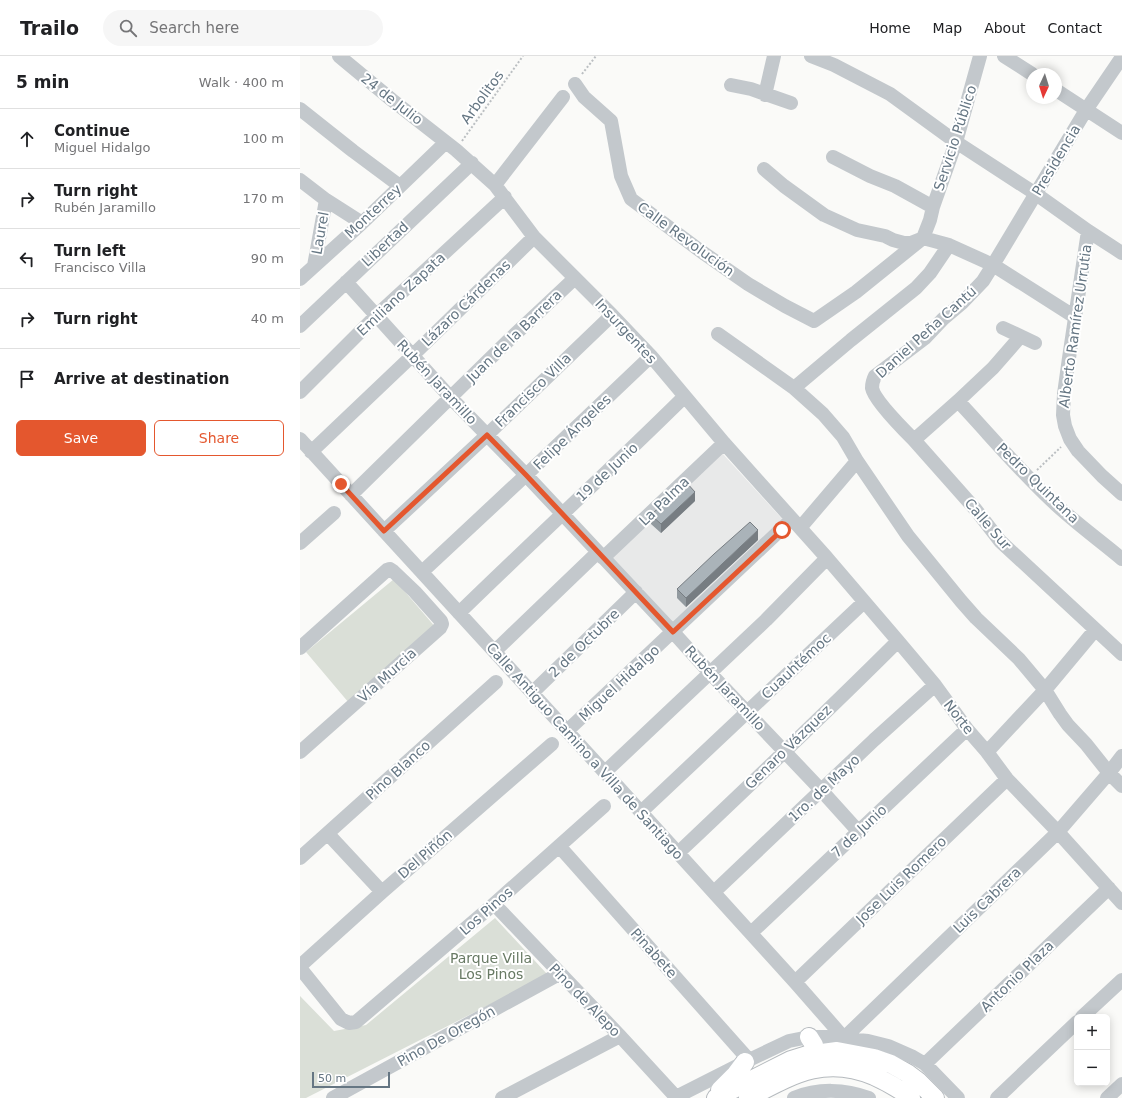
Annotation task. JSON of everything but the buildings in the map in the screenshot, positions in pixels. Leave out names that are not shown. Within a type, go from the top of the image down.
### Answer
[{"type":"main road","points":[[716,1098],[791,1060],[814,1053],[837,1050],[848,1045],[907,1072],[935,1098]]},
{"type":"main road","points":[[814,1053],[824,1067],[838,1067],[858,1070],[886,1082],[911,1098]]},
{"type":"main road","points":[[748,1098],[782,1080],[803,1072],[814,1053]]},
{"type":"main road","points":[[712,1098],[747,1061]]},
{"type":"main road","points":[[858,1070],[881,1089],[889,1098]]},
{"type":"street","name":"24 de Julio","points":[[339,56],[451,146]]},
{"type":"street","points":[[765,95],[774,56]]},
{"type":"street","points":[[811,56],[834,65],[890,94],[956,142],[1036,194],[1122,253]]},
{"type":"street","name":"Servicio Público","points":[[923,238],[956,142],[980,56]]},
{"type":"street","points":[[1004,56],[1026,70]]},
{"type":"street","name":"Presidencia","points":[[993,265],[1086,110],[1122,57]]},
{"type":"street","name":"Calle Revolución","points":[[575,84],[584,97],[611,121],[622,176],[631,199],[748,284],[814,321],[856,292],[923,238]]},
{"type":"street","points":[[731,85],[751,89],[791,103]]},
{"type":"street","points":[[1062,94],[1122,133]]},
{"type":"street","points":[[495,185],[563,97]]},
{"type":"street","points":[[300,109],[400,186]]},
{"type":"street","name":"Insurgentes","points":[[451,146],[472,163],[495,185],[534,237],[651,356],[724,443],[796,524]]},
{"type":"street","name":"Monterrey","points":[[300,280],[400,186],[451,146]]},
{"type":"street","points":[[833,157],[870,176],[895,186],[931,213]]},
{"type":"street","name":"Libertad","points":[[300,326],[472,163]]},
{"type":"street","points":[[764,169],[784,186],[824,215],[857,230],[885,236],[904,243],[911,243],[923,238],[949,245],[993,265],[1074,317]]},
{"type":"street","points":[[300,180],[326,200],[362,223]]},
{"type":"street","name":"Emiliano Zapata","points":[[300,392],[376,316],[504,198]]},
{"type":"street","name":"Laurel","points":[[314,266],[326,200]]},
{"type":"street","name":"Alberto Ramírez Urrutia","points":[[1088,231],[1074,317],[1063,415],[1070,439],[1083,456],[1122,494]]},
{"type":"street","name":"Lázaro Cárdenas","points":[[311,452],[413,356],[534,237]]},
{"type":"street","points":[[794,388],[916,288],[930,273],[949,245]]},
{"type":"street","name":"Daniel Peña Cantú","points":[[873,380],[875,376],[925,338],[943,319],[962,303],[983,281],[993,265]]},
{"type":"street","name":"Juan de la Barrera","points":[[351,495],[450,397],[575,278]]},
{"type":"street","name":"Rubén Jaramillo","points":[[346,282],[450,397],[636,592],[710,674],[821,790],[858,831]]},
{"type":"street","name":"Francisco Villa","points":[[384,531],[612,315]]},
{"type":"street","points":[[1003,328],[1035,343]]},
{"type":"street","points":[[718,334],[794,388],[823,414],[843,437],[857,461],[908,536],[976,618],[1019,659],[1045,690],[1060,714],[1109,773],[1122,786]]},
{"type":"street","points":[[914,440],[993,368],[1020,337]]},
{"type":"street","name":"Felipe Ángeles","points":[[422,572],[651,356]]},
{"type":"street","name":"Calle Sur","points":[[873,380],[872,389],[877,398],[976,510],[1000,541],[1122,654]]},
{"type":"street","name":"19 de Junio","points":[[459,613],[621,459],[684,396]]},
{"type":"street","name":"Pedro Quintana","points":[[958,401],[1029,478],[1065,512],[1122,558]]},
{"type":"street","name":"Calle Antiguo Camino a Villa de Santiago","points":[[300,439],[751,933],[848,1045],[858,1070]]},
{"type":"street","name":"La Palma","points":[[495,651],[724,443]]},
{"type":"street","name":"Miguel Hidalgo","points":[[567,732],[673,632],[796,524],[857,461]]},
{"type":"street","points":[[300,543],[334,513]]},
{"type":"street","name":"Norte","points":[[796,524],[827,558],[935,685],[967,729],[987,752],[1007,779],[1058,832],[1122,903]]},
{"type":"street","points":[[605,772],[710,674],[827,558]]},
{"type":"street","name":"Vía Murcia","points":[[300,648],[389,569],[394,571],[415,592],[440,621],[441,626],[300,752]]},
{"type":"street","name":"2 de Octubre","points":[[532,693],[636,592]]},
{"type":"street","name":"Cuauhtémoc","points":[[641,812],[864,602]]},
{"type":"street","points":[[987,752],[1045,690],[1095,630]]},
{"type":"street","name":"Genaro Vázquez","points":[[678,854],[839,700],[898,641]]},
{"type":"street","name":"Pino Blanco","points":[[300,858],[496,682]]},
{"type":"street","name":"1ro. de Mayo","points":[[714,892],[821,790],[935,685]]},
{"type":"street","name":"7 de Junio","points":[[751,933],[967,729]]},
{"type":"street","name":"Del Piñón","points":[[300,967],[382,892],[552,744]]},
{"type":"street","name":"Luis Cabrera","points":[[848,1045],[1058,832],[1122,756]]},
{"type":"street","name":"Jose Luis Romero","points":[[794,982],[1007,779]]},
{"type":"street","name":"Los Pinos","points":[[300,967],[341,1019],[348,1024],[356,1022],[494,904],[604,806]]},
{"type":"street","points":[[328,834],[382,892]]},
{"type":"street","name":"Pinabete","points":[[559,846],[747,1061]]},
{"type":"street","name":"Antonio Plaza","points":[[925,1064],[1109,888]]},
{"type":"street","name":"Pino de Alepo","points":[[494,904],[559,974],[620,1036],[675,1098]]},
{"type":"street","name":"Pino De Oregón","points":[[333,1098],[559,974]]},
{"type":"street","points":[[1085,1014],[1122,980]]},
{"type":"street","points":[[997,1098],[1074,1025]]},
{"type":"street","points":[[502,1098],[620,1036]]},
{"type":"street","points":[[675,1098],[789,1041],[814,1053]]},
{"type":"street","points":[[848,1045],[868,1041],[888,1046],[913,1057],[925,1064],[958,1098]]},
{"type":"street","points":[[1107,1098],[1122,1084]]},
{"type":"street","points":[[794,1098],[818,1092],[830,1091],[853,1093],[869,1098]]},
{"type":"path","name":"Arbolitos","points":[[451,146],[523,56]]},
{"type":"path","points":[[1029,478],[1070,439]]},
{"type":"shaded area","points":[[722,453],[785,522],[672,627],[609,559]]},
{"type":"green space","points":[[394,579],[437,629],[349,703],[306,652]]},
{"type":"green space","name":"Parque Villa Los Pinos","points":[[495,918],[548,975],[306,1098],[300,1098],[300,996],[334,1031],[366,1025]]},
{"type":"route","points":[[341,484],[384,531],[487,435],[673,632],[782,530]]}]
